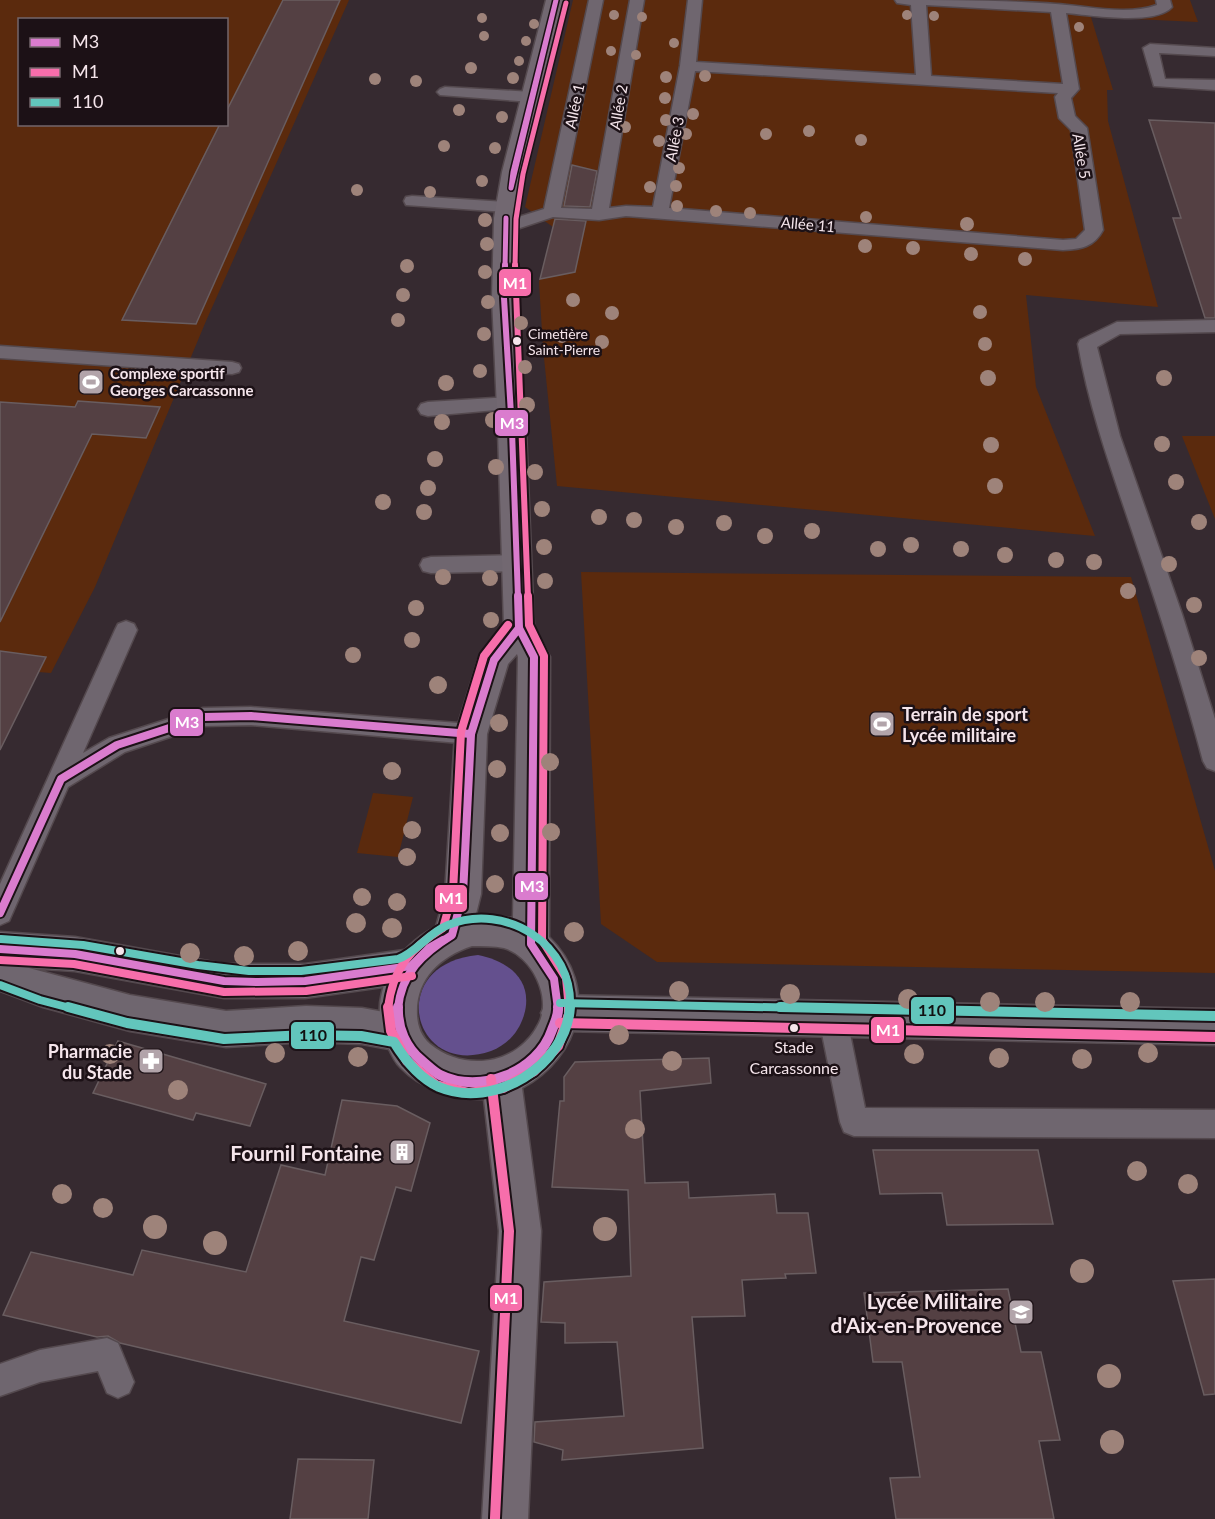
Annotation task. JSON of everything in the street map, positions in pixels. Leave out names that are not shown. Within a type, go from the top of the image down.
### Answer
[{"type":"main road","points":[[531,944],[534,657],[519,628],[504,298],[506,217],[556,0]]},
{"type":"main road","points":[[452,935],[463,894],[471,734],[494,660],[519,628]]},
{"type":"main road","points":[[472,930],[493,930],[513,934],[531,944],[545,957],[555,974],[560,993],[560,1013],[553,1034],[540,1053],[523,1068],[501,1078],[476,1083],[451,1079],[429,1069],[411,1053],[400,1033],[397,1010],[400,987],[411,966],[429,948],[452,935],[472,930]]},
{"type":"main road","points":[[501,1078],[520,1231],[505,1519]]},
{"type":"street","points":[[0,949],[75,954],[224,981],[305,981],[411,966]]},
{"type":"street","points":[[0,975],[43,990],[130,1013],[226,1029],[306,1024],[362,1026],[400,1033]]},
{"type":"street","points":[[560,1013],[1215,1027]]},
{"type":"lane","name":"Allée 1","points":[[552,212],[596,0]]},
{"type":"lane","name":"Allée 2","points":[[599,214],[637,0]]},
{"type":"lane","name":"Allée 3","points":[[660,212],[688,66],[695,0]]},
{"type":"lane","points":[[902,0],[1142,13],[1157,11],[1165,7],[1162,0]]},
{"type":"lane","points":[[918,0],[924,80]]},
{"type":"lane","points":[[688,66],[1071,89],[1058,8]]},
{"type":"lane","points":[[1215,52],[1150,48],[1159,83],[1215,85]]},
{"type":"lane","name":"Allée 5","points":[[1071,89],[1063,97],[1068,118],[1079,128],[1094,230]]},
{"type":"lane","points":[[445,92],[532,97]]},
{"type":"lane","points":[[412,201],[506,217],[552,212]]},
{"type":"lane","name":"Allée 11","points":[[552,212],[599,214],[626,211],[660,212],[1063,245],[1081,244],[1091,238],[1094,230]]},
{"type":"lane","points":[[1215,326],[1117,328],[1087,344],[1092,375],[1108,430],[1196,689],[1215,761]]},
{"type":"lane","points":[[0,352],[232,368]]},
{"type":"lane","points":[[428,409],[510,403]]},
{"type":"lane","points":[[431,565],[516,563]]},
{"type":"lane","points":[[0,913],[126,630]]},
{"type":"lane","points":[[61,779],[117,745],[203,717],[251,716],[471,734]]},
{"type":"lane","points":[[833,1019],[854,1122],[1215,1124]]},
{"type":"lane","points":[[0,1380],[40,1366],[107,1353],[118,1382]]},
{"type":"shaded area","name":"Complexe sportif Georges Carcassonne","points":[[0,0],[349,0],[206,321],[95,587],[51,673],[0,669]]},
{"type":"shaded area","name":"Cimetière Saint-Pierre","points":[[573,0],[1190,0],[1198,22],[1091,17],[1113,90],[1107,90],[1108,121],[1158,307],[1026,295],[1036,387],[1095,536],[557,486],[543,348],[539,282],[553,227],[525,207]]},
{"type":"shaded area","points":[[1182,436],[1215,436],[1215,519]]},
{"type":"shaded area","name":"Terrain de sport Lycée militaire","points":[[581,572],[1131,577],[1215,871],[1215,973],[657,962],[601,924]]},
{"type":"shaded area","points":[[373,793],[413,797],[398,857],[357,853]]},
{"type":"shaded area","points":[[478,955],[500,962],[516,974],[522,983],[526,1003],[519,1027],[507,1041],[491,1051],[464,1055],[442,1049],[427,1035],[420,1017],[420,997],[429,978],[448,963]]},
{"type":"building","points":[[283,0],[340,0],[196,324],[122,320],[219,126],[228,126],[228,108]]},
{"type":"building","points":[[1149,120],[1215,123],[1215,318],[1205,318],[1173,218],[1181,218]]},
{"type":"building","points":[[572,165],[597,171],[590,207],[564,206]]},
{"type":"building","points":[[555,219],[586,221],[575,272],[540,279]]},
{"type":"building","points":[[78,401],[160,407],[146,438],[92,434],[0,622],[0,402],[75,407]]},
{"type":"building","points":[[0,651],[46,657],[0,750]]},
{"type":"building","points":[[118,1041],[266,1084],[250,1126],[196,1113],[193,1120],[93,1093]]},
{"type":"building","points":[[709,1058],[711,1083],[640,1091],[645,1183],[688,1182],[689,1198],[775,1194],[777,1213],[808,1213],[816,1273],[785,1274],[786,1278],[742,1280],[745,1316],[692,1317],[703,1448],[562,1460],[563,1450],[534,1442],[535,1422],[624,1416],[617,1342],[565,1343],[565,1323],[541,1322],[544,1282],[631,1276],[628,1190],[552,1187],[560,1101],[564,1101],[564,1077],[575,1062]]},
{"type":"building","points":[[342,1100],[397,1106],[430,1123],[411,1191],[396,1187],[374,1260],[361,1257],[344,1321],[479,1351],[461,1423],[120,1343],[108,1336],[97,1337],[3,1315],[31,1252],[133,1275],[142,1250],[246,1272],[281,1165],[325,1175]]},
{"type":"building","points":[[873,1150],[1038,1150],[1053,1224],[947,1225],[942,1193],[880,1194]]},
{"type":"building","points":[[1215,1279],[1215,1394],[1204,1395],[1173,1281]]},
{"type":"building","points":[[1008,1289],[1021,1352],[1041,1352],[1060,1440],[1039,1441],[1054,1519],[896,1519],[890,1478],[920,1477],[902,1362],[873,1362],[864,1293]]},
{"type":"building","points":[[298,1459],[374,1460],[368,1519],[290,1519]]},
{"type":"transit line","name":"M3","points":[[556,0],[511,188],[513,172],[556,0]]},
{"type":"transit line","name":"M1","points":[[508,625],[484,656],[461,732],[453,892],[443,928],[410,952],[397,971],[389,996],[389,1024],[393,1038],[407,1061],[436,1085],[469,1093],[503,1088],[534,1071],[558,1046],[569,1014],[566,978],[542,940],[544,656],[529,625],[515,298],[516,219],[523,174],[566,3]]},
{"type":"transit line","name":"M3","points":[[506,218],[504,298],[512,431],[519,628]]},
{"type":"transit line","name":"M3","points":[[519,628],[534,657],[531,944],[554,979],[558,1013],[548,1041],[528,1064],[500,1078],[469,1083],[439,1075],[414,1054],[405,1040],[398,1018],[399,998],[402,986],[413,966],[421,957],[452,935],[463,894],[471,734],[494,660],[519,628]]},
{"type":"transit line","name":"M3","points":[[0,913],[61,779],[117,745],[203,717],[251,716],[471,734]]},
{"type":"transit line","name":"110","points":[[0,985],[40,1000],[127,1023],[224,1039],[306,1035],[361,1036],[394,1042],[420,1075],[442,1088],[461,1093],[502,1088],[521,1080],[538,1068],[563,1036],[569,1017],[570,1000],[568,983],[554,953],[529,931],[497,919],[477,918],[456,922],[438,930],[409,954],[398,959],[301,971],[223,969],[83,945],[1,939]]},
{"type":"transit line","name":"M3","points":[[0,949],[75,954],[224,981],[258,982],[305,981],[411,966],[429,948],[443,940]]},
{"type":"transit line","name":"M1","points":[[0,960],[74,964],[224,992],[306,991],[412,976]]},
{"type":"transit line","name":"110","points":[[560,1003],[1215,1016]]},
{"type":"transit line","name":"M1","points":[[560,1023],[1215,1037]]},
{"type":"transit line","name":"M1","points":[[491,1079],[509,1231],[495,1518]]},
{"type":"place","name":"Cimetière Saint-Pierre","points":[[517,341]]},
{"type":"place","name":"Complexe sportif Georges Carcassonne","points":[[91,382]]},
{"type":"place","name":"Terrain de sport Lycée militaire","points":[[882,724]]},
{"type":"place","name":"Stade Carcassonne","points":[[794,1028]]},
{"type":"place","name":"Pharmacie du Stade","points":[[151,1061]]},
{"type":"place","name":"Fournil Fontaine","points":[[402,1152]]},
{"type":"place","name":"Lycée Militaire d'Aix-en-Provence","points":[[1021,1312]]}]
